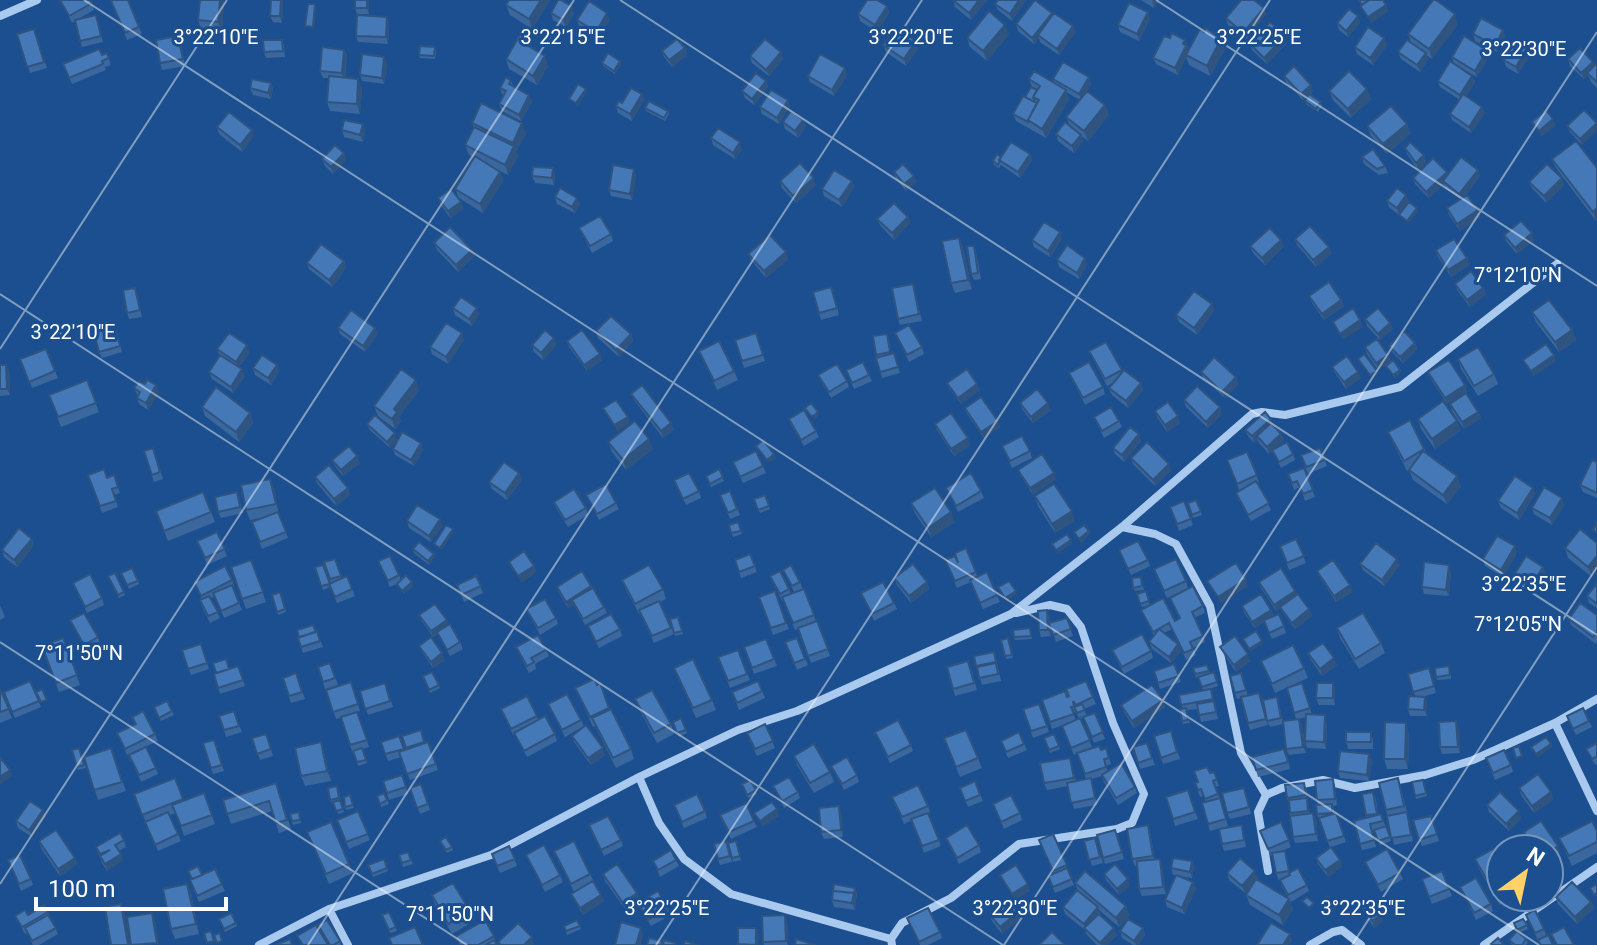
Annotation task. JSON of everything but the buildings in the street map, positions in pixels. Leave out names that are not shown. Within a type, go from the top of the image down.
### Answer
[{"type":"street","points":[[0,16],[37,0]]},
{"type":"street","points":[[1011,614],[1122,527],[1252,414],[1285,415],[1400,387],[1557,264]]},
{"type":"street","points":[[1122,527],[1155,534],[1176,544],[1210,606],[1241,753],[1266,795]]},
{"type":"street","points":[[259,945],[329,909],[491,855],[639,777],[738,730],[797,711],[1011,614],[1050,605],[1067,609],[1081,627],[1113,723],[1144,794],[1132,823],[1117,829],[1019,844],[951,898],[902,923],[892,942],[731,894],[684,859],[659,823],[639,777]]},
{"type":"street","points":[[1268,871],[1258,812],[1266,795],[1282,788],[1323,780],[1355,788],[1425,775],[1473,760],[1555,723],[1597,699]]},
{"type":"street","points":[[1555,723],[1597,811]]},
{"type":"street","points":[[1484,945],[1597,867]]},
{"type":"street","points":[[329,909],[348,945]]},
{"type":"street","points":[[1310,945],[1342,930],[1361,945]]}]
